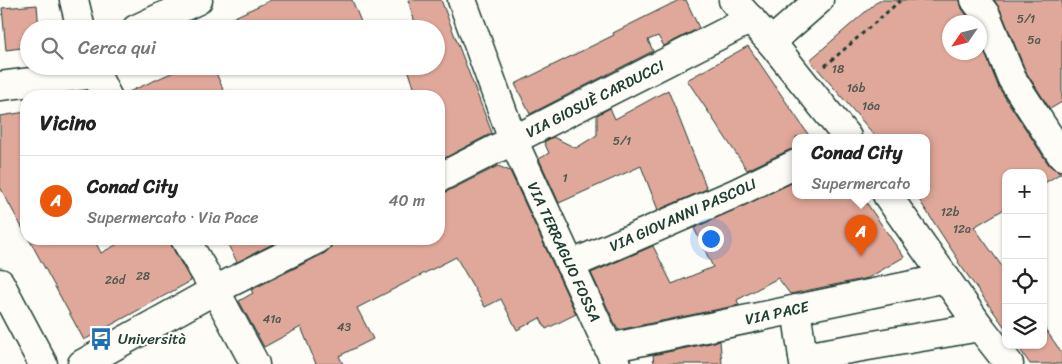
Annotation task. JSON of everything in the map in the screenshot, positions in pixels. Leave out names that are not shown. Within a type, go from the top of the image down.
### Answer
[{"type":"street","points":[[74,0],[79,20]]},
{"type":"street","points":[[155,20],[198,0]]},
{"type":"street","name":"VIA TERRAGLIO FOSSA","points":[[462,0],[513,140],[612,356]]},
{"type":"street","points":[[771,42],[819,0]]},
{"type":"street","points":[[975,0],[986,15],[1012,78],[1062,156]]},
{"type":"street","points":[[742,10],[771,42],[844,134]]},
{"type":"street","name":"VIA GIOSUÈ CARDUCCI","points":[[445,175],[513,140],[742,10]]},
{"type":"street","points":[[0,86],[98,79]]},
{"type":"street","name":"VIA GIOVANNI PASCOLI","points":[[570,265],[736,193],[792,166]]},
{"type":"street","points":[[890,199],[980,327],[1009,364]]},
{"type":"street","points":[[189,245],[255,364]]},
{"type":"street","points":[[82,364],[215,290],[306,245]]},
{"type":"street","name":"VIA PACE","points":[[612,356],[796,310],[946,278]]},
{"type":"street","points":[[0,283],[43,364]]},
{"type":"street","points":[[796,310],[803,360],[980,327]]},
{"type":"street","points":[[980,327],[997,364]]},
{"type":"path","points":[[804,84],[901,0]]},
{"type":"building","points":[[271,0],[352,0],[360,20],[228,20]]},
{"type":"building","points":[[408,0],[441,0],[492,133],[445,158],[445,90],[415,90],[410,75],[445,75],[445,20],[414,20]]},
{"type":"building","points":[[679,0],[686,0],[699,28],[664,46],[658,36],[648,40],[653,51],[530,114],[515,84],[614,35],[613,33]]},
{"type":"building","points":[[879,0],[960,0],[962,9],[967,15],[942,15],[942,60],[987,60],[987,58],[999,88],[1049,165],[1061,173],[1047,182],[1047,169],[1002,169],[1002,210],[974,227],[1002,266],[1002,323],[958,262],[919,199],[930,199],[930,134],[873,134],[810,60]]},
{"type":"building","points":[[994,0],[1062,0],[1062,102],[1050,109],[1026,72],[1000,9]]},
{"type":"building","points":[[37,5],[38,20],[20,20],[20,48],[6,50],[2,8]]},
{"type":"building","points":[[748,46],[808,134],[792,134],[792,150],[747,170],[687,80]]},
{"type":"building","points":[[167,75],[217,75],[223,90],[133,90]]},
{"type":"building","points":[[668,90],[707,189],[658,210],[641,166],[559,203],[539,159],[549,153],[544,142],[553,137],[576,148],[597,135],[597,115],[610,108],[615,119]]},
{"type":"building","points":[[20,113],[20,224],[0,187],[0,116]]},
{"type":"building","points":[[498,166],[510,171],[576,314],[546,329],[540,318],[517,330],[501,299],[485,307],[456,257],[357,308],[373,339],[339,356],[343,364],[316,364],[301,327],[264,347],[239,301],[253,293],[251,290],[325,253],[332,245],[445,245],[446,192]]},
{"type":"building","points":[[792,183],[792,199],[864,199],[904,257],[868,278],[790,294],[778,278],[737,300],[739,305],[618,330],[591,273],[653,246],[672,284],[713,267],[694,228]]},
{"type":"building","points":[[32,245],[97,245],[101,253],[116,245],[171,245],[191,281],[84,340]]},
{"type":"building","points":[[228,245],[271,245],[237,262]]},
{"type":"building","points":[[1047,332],[1062,353],[1062,364],[1030,364],[1020,349],[1047,349]]},
{"type":"building","points":[[720,341],[722,364],[654,364],[653,355]]},
{"type":"place","name":"Conad City","points":[[861,256]]},
{"type":"place","name":"Università","points":[[101,339]]}]
